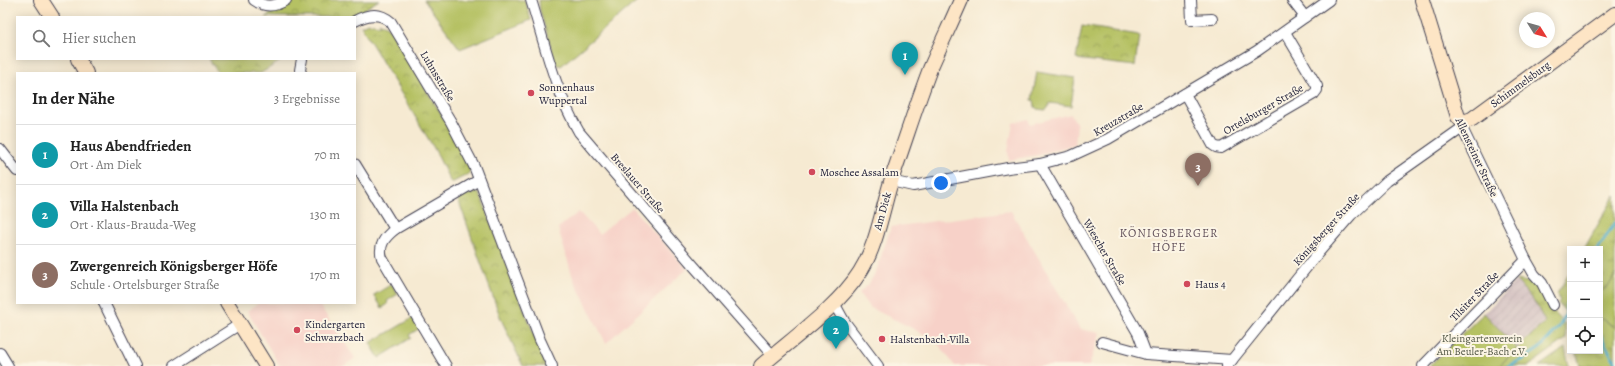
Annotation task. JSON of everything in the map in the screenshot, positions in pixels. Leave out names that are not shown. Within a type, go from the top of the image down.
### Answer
[{"type":"street","points":[[41,0],[51,16]]},
{"type":"street","points":[[254,0],[260,4],[269,6],[286,0]]},
{"type":"street","name":"Breslauer Straße","points":[[531,0],[563,102],[579,132],[773,356]]},
{"type":"street","name":"Am Diek","points":[[761,366],[834,303],[847,289],[866,261],[871,250],[891,181],[930,70],[961,0]]},
{"type":"street","points":[[1191,0],[1192,20],[1212,19]]},
{"type":"street","points":[[1292,0],[1305,17]]},
{"type":"street","name":"Kreuzstraße","points":[[891,181],[913,186],[1008,168],[1040,164],[1071,156],[1089,149],[1108,140],[1257,51],[1329,0]]},
{"type":"street","name":"Allensteiner Straße","points":[[1422,0],[1458,116],[1526,260],[1534,274],[1542,282],[1553,305]]},
{"type":"street","name":"Schimmelsburg","points":[[1462,125],[1615,14]]},
{"type":"street","name":"Luhnsstraße","points":[[356,21],[372,15],[380,15],[391,22],[451,122],[480,180],[540,340],[552,366]]},
{"type":"street","name":"Ortelsburger Straße","points":[[1184,94],[1213,145],[1221,148],[1314,94],[1317,90],[1316,86],[1285,32]]},
{"type":"street","points":[[79,60],[85,72]]},
{"type":"street","points":[[301,72],[302,60]]},
{"type":"street","name":"Königsberger Straße","points":[[1229,363],[1318,253],[1351,215],[1387,181],[1462,125]]},
{"type":"street","points":[[0,149],[16,170]]},
{"type":"street","name":"Wiescher Straße","points":[[1040,164],[1138,333],[1146,354]]},
{"type":"street","points":[[356,166],[394,229]]},
{"type":"street","points":[[446,366],[382,258],[380,251],[381,245],[386,236],[394,229],[480,180]]},
{"type":"street","name":"Tilsiter Straße","points":[[1423,366],[1526,260]]},
{"type":"street","points":[[834,303],[844,322],[878,366]]},
{"type":"street","points":[[104,304],[135,366]]},
{"type":"street","points":[[228,304],[266,366]]},
{"type":"street","points":[[174,366],[240,324]]},
{"type":"street","points":[[1102,342],[1146,354],[1229,363]]},
{"type":"street","points":[[0,353],[8,366]]},
{"type":"shaded area","points":[[1071,114],[1077,125],[1075,144],[1039,155],[1009,160],[1008,151],[1013,123],[1028,119],[1030,124]]},
{"type":"shaded area","points":[[632,208],[687,269],[606,343],[573,278],[558,228],[579,212],[599,234]]},
{"type":"shaded area","points":[[1011,211],[1080,329],[1100,333],[1089,366],[955,366],[939,345],[914,329],[869,307],[859,293],[868,285],[876,272],[891,227]]},
{"type":"shaded area","points":[[1516,280],[1536,304],[1545,322],[1517,348],[1484,313]]},
{"type":"shaded area","name":"Kindergarten Schwarzbach","points":[[258,304],[319,304],[355,358],[344,366],[280,366],[247,311]]},
{"type":"green space","points":[[293,0],[379,0],[354,16],[267,16]]},
{"type":"green space","points":[[424,0],[525,0],[531,20],[460,49]]},
{"type":"green space","points":[[539,0],[638,0],[561,66],[556,64],[540,11]]},
{"type":"green space","points":[[379,22],[390,29],[447,124],[470,167],[469,174],[451,183],[435,150],[361,26],[368,23],[381,25]]},
{"type":"green space","points":[[1082,26],[1139,35],[1135,66],[1076,59]]},
{"type":"green space","points":[[210,60],[282,60],[263,72],[217,72]]},
{"type":"green space","points":[[1037,72],[1075,78],[1071,106],[1050,103],[1048,108],[1045,110],[1037,109],[1035,107],[1034,100],[1032,100]]},
{"type":"green space","points":[[474,191],[480,194],[546,366],[523,366],[501,319],[458,199],[466,194],[475,194]]},
{"type":"green space","points":[[1615,195],[1615,274],[1610,284],[1603,290],[1603,246],[1586,246]]},
{"type":"green space","points":[[1615,274],[1615,327],[1603,320],[1603,290],[1610,284]]},
{"type":"green space","points":[[1567,277],[1567,314],[1558,303],[1560,301],[1557,294]]},
{"type":"green space","points":[[1516,280],[1534,283],[1554,312],[1565,324],[1566,339],[1529,366],[1499,366],[1545,322],[1536,304]]},
{"type":"green space","points":[[392,284],[398,294],[387,301],[388,304],[382,308],[374,295]]},
{"type":"green space","name":"Kleingartenverein Am Beuler-Bach e.V.","points":[[1484,313],[1517,348],[1499,366],[1429,366]]},
{"type":"green space","points":[[413,318],[420,328],[409,335],[411,338],[379,358],[370,343]]},
{"type":"green space","points":[[1603,320],[1615,327],[1615,366],[1580,366],[1577,354],[1603,354]]},
{"type":"green space","points":[[1565,348],[1569,366],[1539,366]]},
{"type":"waterway","points":[[1600,246],[1615,223]]},
{"type":"waterway","points":[[1508,366],[1522,360],[1540,348],[1559,327],[1566,314],[1567,303]]},
{"type":"waterway","points":[[1603,340],[1615,362]]},
{"type":"place","name":"Haus Abendfrieden","points":[[905,75]]},
{"type":"place","name":"Sonnenhaus Wuppertal","points":[[531,93]]},
{"type":"place","name":"Moschee Assalam","points":[[812,172]]},
{"type":"place","name":"Zwergenreich Königsberger Höfe","points":[[1198,186]]},
{"type":"place","name":"Haus 4","points":[[1187,284]]},
{"type":"place","name":"Kindergarten Schwarzbach","points":[[297,330]]},
{"type":"place","name":"Halstenbach-Villa","points":[[882,339]]},
{"type":"place","name":"Villa Halstenbach","points":[[836,349]]},
{"type":"district","name":"KÖNIGSBERGER HÖFE","points":[[1169,240]]}]
